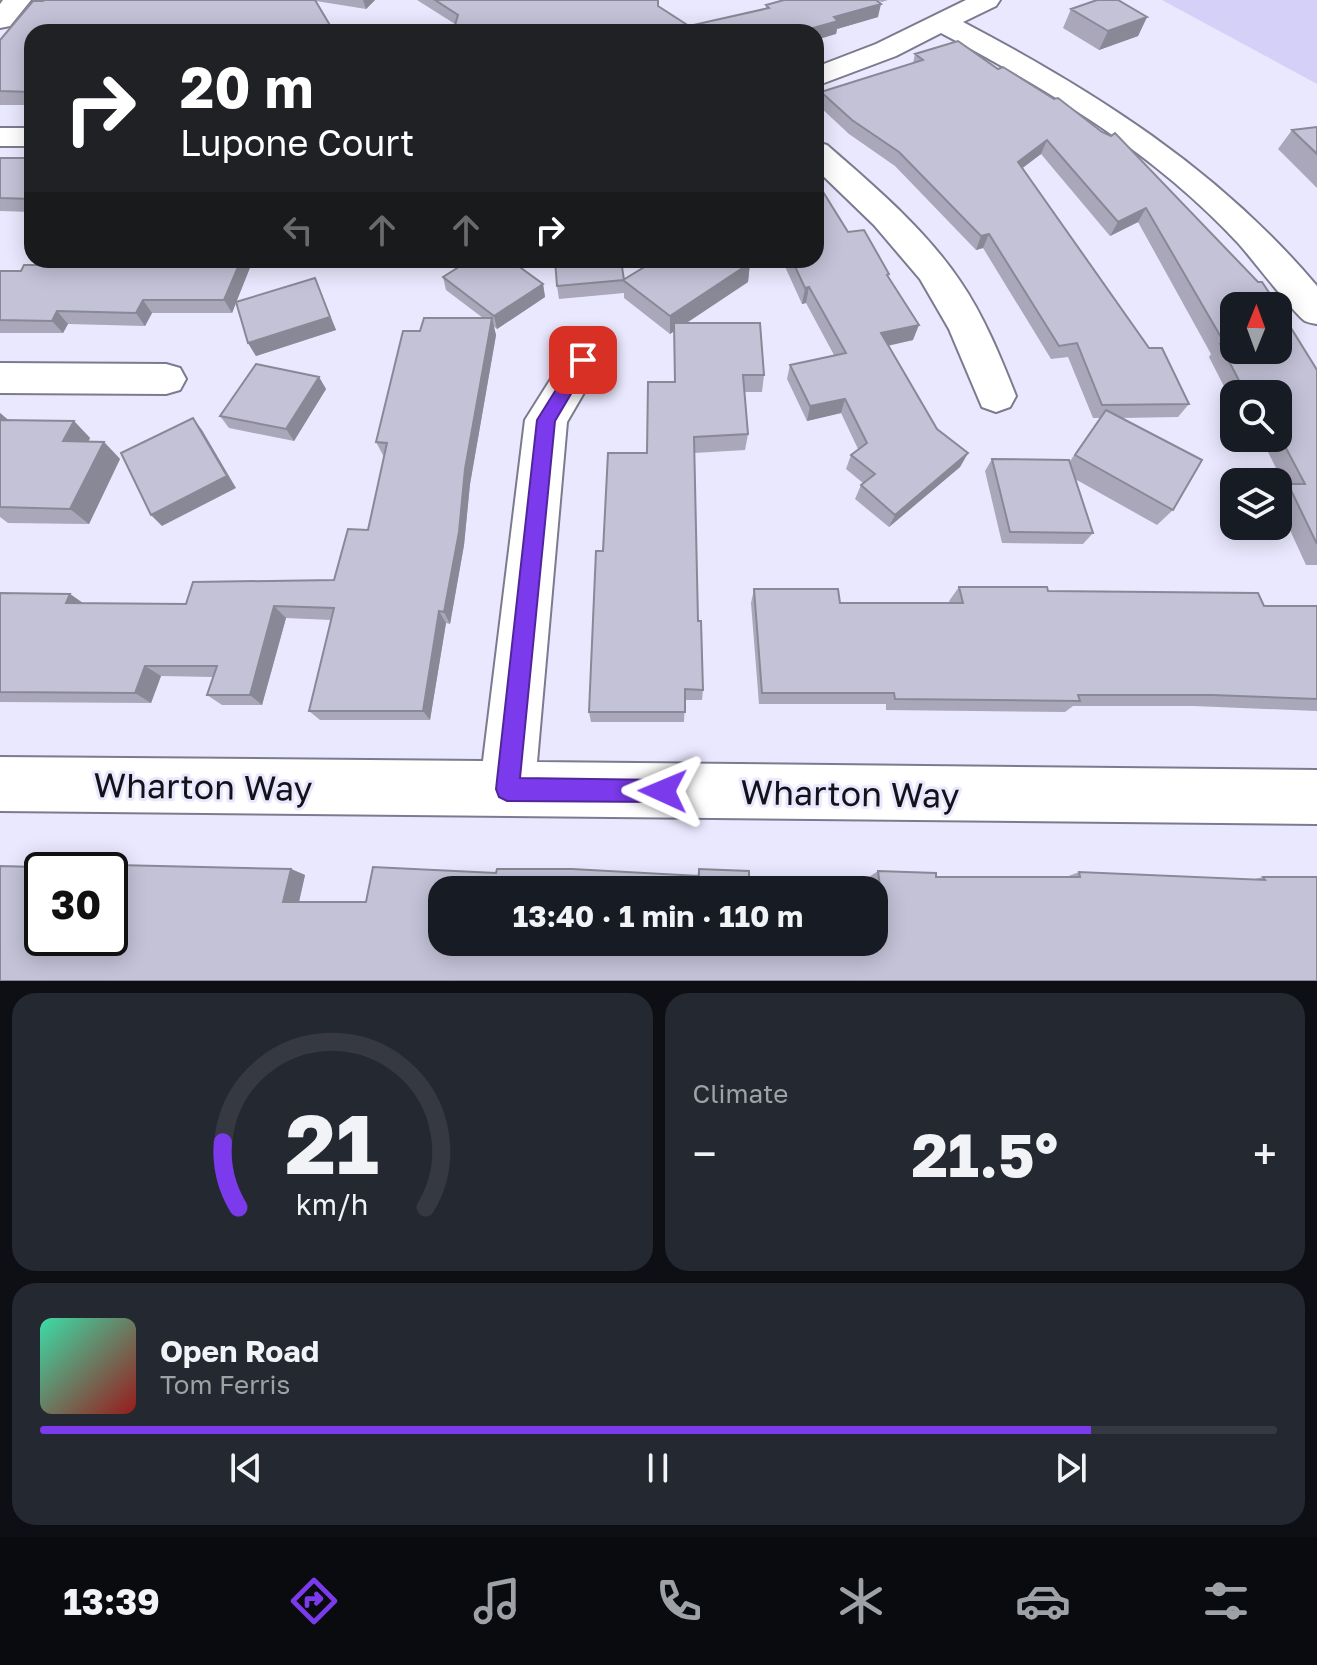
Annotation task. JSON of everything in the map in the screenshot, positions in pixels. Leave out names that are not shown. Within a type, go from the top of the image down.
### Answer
[{"type":"street","points":[[0,20],[18,0]]},
{"type":"street","points":[[824,74],[886,50],[987,0]]},
{"type":"street","points":[[941,22],[1062,86],[1156,150],[1212,196],[1257,240],[1317,311]]},
{"type":"street","points":[[0,137],[24,137]]},
{"type":"street","points":[[824,160],[916,247],[948,291],[974,339],[996,396]]},
{"type":"street","points":[[507,789],[546,420],[583,360]]},
{"type":"street","points":[[0,378],[166,379]]},
{"type":"street","name":"Wharton Way","points":[[0,784],[1317,797]]},
{"type":"shaded area","points":[[1162,0],[1317,0],[1317,84]]},
{"type":"building","points":[[315,0],[329,24],[24,24],[24,92],[0,91],[0,40],[33,1]]},
{"type":"building","points":[[435,0],[658,0],[658,6],[686,24],[455,24],[458,15]]},
{"type":"building","points":[[784,0],[876,0],[881,4],[834,17],[838,21],[824,25],[698,24],[769,8],[766,5]]},
{"type":"building","points":[[1097,0],[1118,0],[1147,17],[1108,31],[1071,9]]},
{"type":"building","points":[[958,41],[998,69],[1003,67],[1054,99],[1058,98],[1102,132],[1111,136],[1115,133],[1258,282],[1262,282],[1269,292],[1220,292],[1220,335],[1146,208],[1118,222],[1047,140],[1018,162],[1149,348],[1162,348],[1189,404],[1102,405],[1077,343],[1059,346],[989,234],[981,236],[899,152],[852,120],[824,95],[824,91],[923,60],[915,54]]},
{"type":"building","points":[[1317,127],[1317,154],[1292,130]]},
{"type":"building","points":[[0,158],[24,158],[24,199],[0,198]]},
{"type":"building","points":[[824,193],[848,232],[864,230],[887,275],[919,325],[881,333],[937,429],[968,453],[895,515],[861,485],[875,474],[851,455],[867,443],[845,399],[810,406],[790,365],[846,353],[809,287],[805,288],[796,268],[824,268]]},
{"type":"building","points":[[24,265],[24,268],[238,268],[224,300],[143,300],[136,313],[57,311],[52,321],[0,320],[0,271],[21,271]]},
{"type":"building","points":[[457,268],[521,268],[543,284],[494,316],[443,277]]},
{"type":"building","points":[[556,268],[622,268],[624,280],[557,286]]},
{"type":"building","points":[[643,268],[742,268],[670,316],[623,280]]},
{"type":"building","points":[[315,278],[330,317],[248,343],[236,302]]},
{"type":"building","points":[[424,318],[492,318],[465,469],[459,532],[444,612],[439,611],[423,711],[309,711],[334,608],[274,606],[250,695],[207,695],[217,666],[145,666],[135,693],[0,692],[0,593],[70,594],[66,603],[186,604],[193,582],[334,580],[348,529],[368,530],[387,443],[376,442],[403,331],[420,331]]},
{"type":"building","points":[[674,323],[760,323],[764,375],[743,375],[748,434],[694,437],[698,621],[701,621],[703,690],[685,689],[685,712],[589,712],[596,551],[603,551],[608,453],[647,453],[648,382],[675,382]]},
{"type":"building","points":[[1292,330],[1317,370],[1317,544],[1292,492],[1292,484],[1305,484],[1288,452],[1292,452],[1292,380],[1239,380],[1230,364],[1292,364]]},
{"type":"building","points":[[256,364],[319,377],[286,429],[220,416]]},
{"type":"building","points":[[1106,410],[1202,460],[1173,510],[1075,455]]},
{"type":"building","points":[[193,418],[227,476],[151,515],[121,453]]},
{"type":"building","points":[[0,420],[74,421],[63,441],[104,442],[70,509],[0,507]]},
{"type":"building","points":[[992,459],[1069,460],[1093,533],[1010,532]]},
{"type":"building","points":[[959,587],[1258,593],[1264,606],[1317,606],[1317,699],[1078,695],[1080,701],[895,699],[894,693],[762,693],[754,589],[838,589],[840,603],[963,603]]},
{"type":"building","points":[[128,865],[291,869],[283,902],[366,902],[373,867],[496,873],[497,869],[572,869],[699,876],[428,876],[428,956],[888,956],[888,876],[879,876],[878,871],[936,873],[936,877],[1080,877],[1079,872],[1265,880],[1263,877],[1317,877],[1317,981],[0,981],[0,866],[24,867],[24,956],[128,956]]},
{"type":"building","points":[[699,869],[749,871],[749,876],[699,876]]},
{"type":"route","points":[[583,360],[546,420],[507,789],[663,791]]}]
